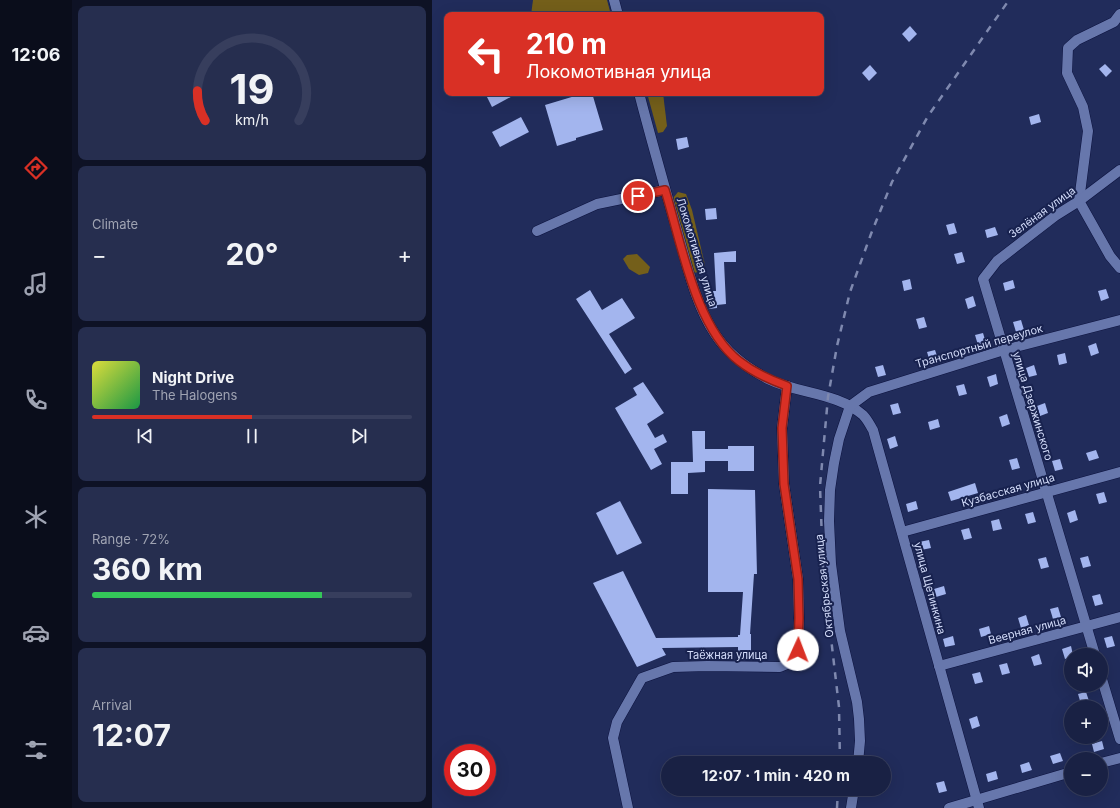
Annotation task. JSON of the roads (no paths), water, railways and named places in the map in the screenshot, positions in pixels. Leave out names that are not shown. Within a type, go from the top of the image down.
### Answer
[{"type":"street","points":[[614,0],[617,12]]},
{"type":"street","points":[[1120,14],[1114,22],[1077,40],[1068,48],[1067,73],[1083,107],[1088,132],[1079,201],[1110,256],[1120,268]]},
{"type":"street","name":"Локомотивная улица","points":[[640,96],[665,190],[696,294],[704,314],[715,334],[726,349],[739,361],[768,379],[787,386],[828,397]]},
{"type":"street","name":"Зелёная улица","points":[[983,279],[997,261],[1055,216],[1079,201],[1120,170]]},
{"type":"street","points":[[537,231],[597,204],[665,190]]},
{"type":"street","name":"улица Дзержинского","points":[[983,279],[1093,648]]},
{"type":"street","name":"Транспортный переулок","points":[[850,406],[869,392],[1004,350],[1120,320]]},
{"type":"street","name":"Таёжная улица","points":[[628,808],[613,738],[616,722],[642,678],[673,667],[780,667],[792,662],[798,650],[798,579],[784,484],[782,428],[787,386]]},
{"type":"street","name":"улица Щетинкина","points":[[828,397],[850,406],[864,415],[873,430],[978,804]]},
{"type":"street","name":"Октябрьская улица","points":[[850,406],[839,439],[834,463],[830,490],[829,521],[831,564],[840,631],[857,702],[860,741],[859,756]]},
{"type":"street","name":"Кузбасская улица","points":[[902,532],[1120,472]]},
{"type":"street","name":"Веерная улица","points":[[939,666],[1120,617]]},
{"type":"street","points":[[1106,692],[1120,739]]},
{"type":"street","points":[[1108,762],[1120,758]]},
{"type":"street","points":[[949,808],[978,804],[1064,774]]},
{"type":"street","points":[[851,808],[853,796]]},
{"type":"railway","points":[[840,756],[839,707],[823,569],[820,486],[828,397],[837,346],[850,292],[892,182],[928,116],[1009,0]]},
{"type":"railway","points":[[837,808],[838,796]]}]
